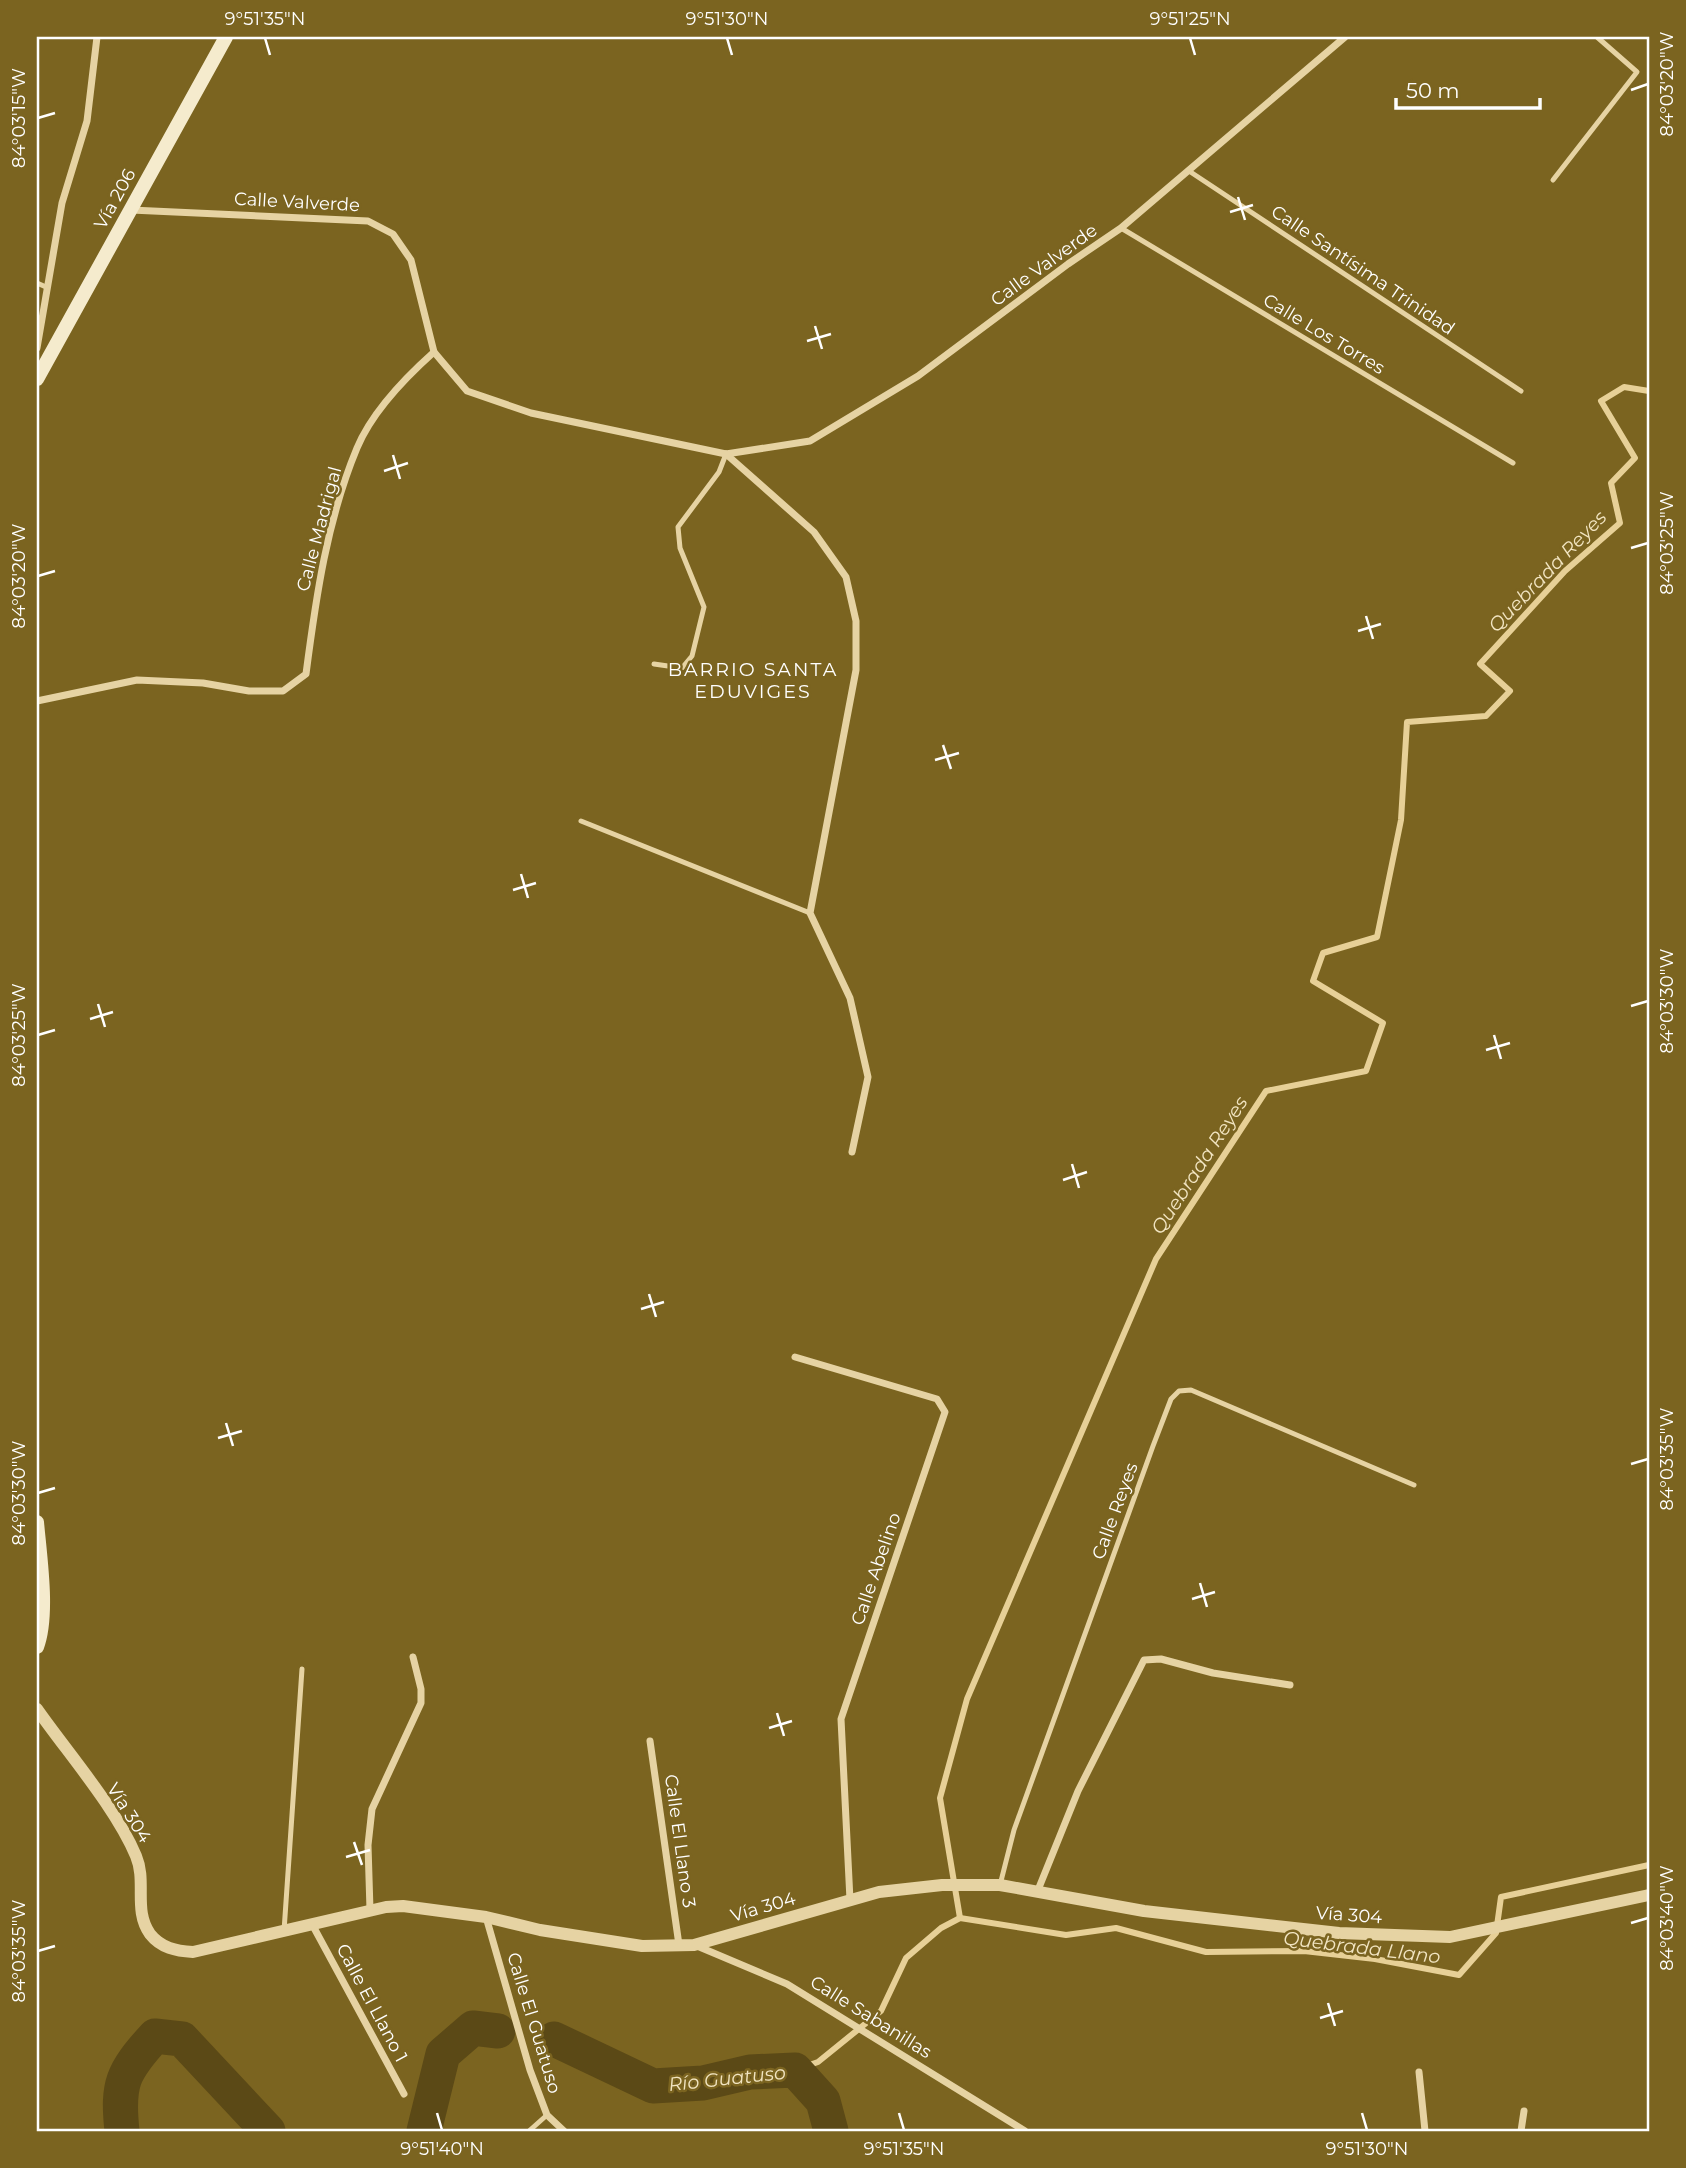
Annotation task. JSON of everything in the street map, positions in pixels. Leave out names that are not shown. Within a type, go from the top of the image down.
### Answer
[{"type":"main road","name":"Vía 206","points":[[37,379],[226,37]]},
{"type":"main road","points":[[37,1522],[42,1607],[41,1637],[37,1647]]},
{"type":"street","points":[[37,348],[62,203],[87,121],[97,37]]},
{"type":"street","name":"Calle Valverde","points":[[131,210],[368,221],[393,234],[411,260],[434,352],[467,391],[531,413],[726,454],[810,442],[918,376],[1068,264],[1121,228],[1345,37]]},
{"type":"street","name":"Calle Madrigal","points":[[37,701],[137,680],[203,683],[249,691],[283,691],[306,674],[319,575],[358,446],[401,381],[434,352]]},
{"type":"street","points":[[726,454],[814,532],[846,577],[856,621],[856,670],[810,913],[850,998],[868,1077],[852,1152]]},
{"type":"street","name":"Calle Abelino","points":[[795,1357],[937,1399],[945,1412],[841,1719],[850,1900]]},
{"type":"street","points":[[370,1910],[368,1845],[372,1809],[421,1703],[421,1689],[413,1657]]},
{"type":"street","points":[[1038,1890],[1078,1791],[1144,1660],[1161,1659],[1213,1673],[1290,1685]]},
{"type":"street","name":"Vía 304","points":[[37,1709],[114,1818],[136,1857],[140,1875],[140,1909],[144,1924],[152,1937],[164,1946],[193,1952],[284,1933],[370,1910],[403,1906],[486,1917],[540,1930],[642,1946],[694,1945],[879,1892],[942,1885],[1000,1885],[1144,1911],[1339,1933],[1450,1937],[1649,1895]]},
{"type":"street","name":"Calle El Llano 3","points":[[650,1741],[679,1945]]},
{"type":"street","name":"Calle El Guatuso","points":[[486,1917],[530,2070],[547,2115],[564,2131]]},
{"type":"street","name":"Calle El Llano 1","points":[[313,1926],[404,2094]]},
{"type":"street","name":"Calle Sabanillas","points":[[694,1945],[787,1984],[1025,2131]]},
{"type":"street","points":[[1419,2072],[1425,2131]]},
{"type":"street","points":[[1521,2131],[1524,2111]]},
{"type":"lane","points":[[1553,180],[1637,72],[1597,37]]},
{"type":"lane","name":"Calle Santísima Trinidad","points":[[1189,171],[1521,391]]},
{"type":"lane","name":"Calle Los Torres","points":[[1121,228],[1513,463]]},
{"type":"lane","points":[[37,283],[46,287]]},
{"type":"lane","points":[[654,664],[682,668],[692,656],[704,607],[680,548],[678,527],[719,472],[726,454]]},
{"type":"lane","points":[[581,821],[810,913]]},
{"type":"lane","name":"Calle Reyes","points":[[1000,1885],[1014,1830],[1153,1446],[1171,1399],[1179,1391],[1191,1390],[1414,1485]]},
{"type":"lane","points":[[284,1933],[302,1669]]},
{"type":"lane","points":[[529,2131],[547,2115]]},
{"type":"waterway","name":"Quebrada Reyes","points":[[960,1918],[940,1798],[967,1699],[1156,1259],[1266,1091],[1366,1071],[1383,1023],[1313,981],[1323,953],[1377,937],[1401,820],[1407,722],[1486,716],[1510,691],[1480,664],[1565,571],[1620,523],[1611,483],[1635,458],[1601,401],[1624,387],[1649,391]]},
{"type":"waterway","name":"Quebrada Llano","points":[[795,2070],[818,2062],[881,2011],[906,1958],[941,1928],[960,1918],[1066,1935],[1116,1928],[1206,1952],[1304,1951],[1375,1959],[1459,1975],[1496,1933],[1501,1897],[1649,1865]]},
{"type":"waterway","name":"Río Guatuso","points":[[424,2131],[443,2054],[473,2028],[498,2031]]},
{"type":"waterway","name":"Río Guatuso","points":[[122,2131],[120,2101],[124,2079],[135,2059],[155,2036],[182,2039],[268,2131]]},
{"type":"waterway","name":"Río Guatuso","points":[[554,2039],[653,2086],[703,2083],[750,2072],[795,2070],[823,2101],[831,2131]]},
{"type":"district","name":"BARRIO SANTA EDUVIGES","points":[[753,680]]}]
